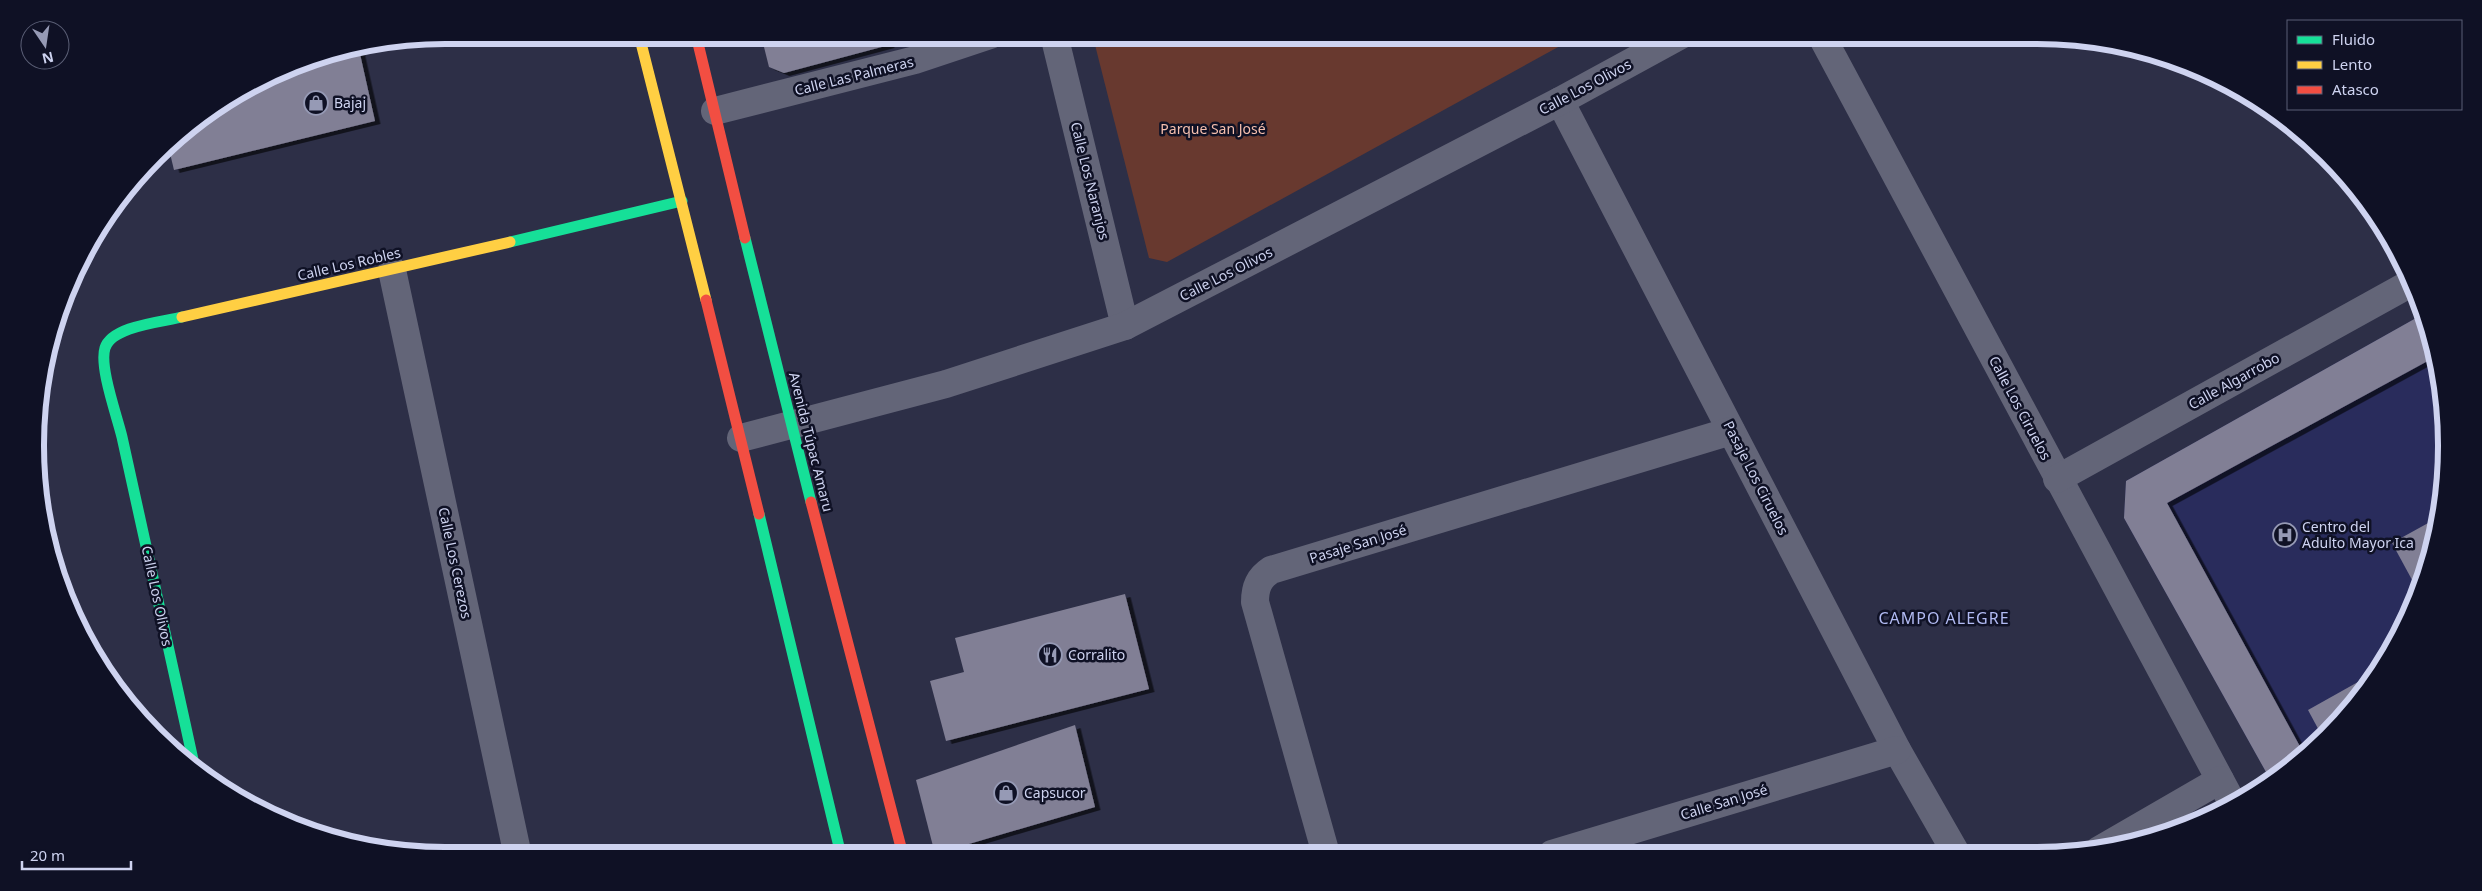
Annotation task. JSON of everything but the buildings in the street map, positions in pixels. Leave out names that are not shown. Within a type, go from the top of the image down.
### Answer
[{"type":"main road","points":[[641,44],[741,438],[839,847]]},
{"type":"main road","name":"Avenida Túpac Amaru","points":[[698,44],[791,426],[901,847]]},
{"type":"main road","name":"Calle Los Robles","points":[[119,423],[103,361],[105,347],[112,337],[125,330],[392,270],[682,201]]},
{"type":"main road","name":"Calle Los Olivos","points":[[119,423],[192,757]]},
{"type":"street","name":"Calle Las Palmeras","points":[[715,111],[915,60],[963,44]]},
{"type":"street","name":"Calle Los Naranjos","points":[[1056,44],[1126,326]]},
{"type":"street","name":"Calle Los Olivos","points":[[741,438],[946,384],[1126,326],[1560,101],[1664,44]]},
{"type":"street","name":"Calle Los Ciruelos","points":[[1826,44],[2229,797]]},
{"type":"street","name":"Pasaje Los Ciruelos","points":[[1560,101],[1897,750],[1953,847]]},
{"type":"street","name":"Calle Los Cerezos","points":[[392,270],[516,847]]},
{"type":"street","name":"Calle Algarrobo","points":[[2058,479],[2405,286]]},
{"type":"street","name":"Pasaje San José","points":[[1324,847],[1255,602],[1258,584],[1264,575],[1271,570],[1732,431]]},
{"type":"street","name":"Calle San José","points":[[1575,847],[1897,750]]},
{"type":"street","points":[[2117,839],[2220,780]]},
{"type":"shaded area","name":"Centro del Adulto Mayor Ica","points":[[2417,317],[2431,367],[2435,393],[2438,446],[2435,498],[2431,524],[2417,575],[2397,623],[2371,669],[2355,690],[2321,730],[2283,763],[2266,772],[2124,518],[2126,481]]},
{"type":"green space","name":"Parque San José","points":[[1095,44],[1564,44],[1167,262],[1149,258]]},
{"type":"green space","points":[[2283,763],[2267,774],[2266,772]]},
{"type":"traffic: fast","points":[[510,242],[682,201]]},
{"type":"traffic: fast","points":[[745,238],[811,502]]},
{"type":"traffic: fast","points":[[182,317],[139,326],[117,335],[109,341],[105,348],[104,367],[122,437],[192,757]]},
{"type":"traffic: fast","points":[[759,514],[839,847]]},
{"type":"traffic: slow","points":[[641,44],[706,300]]},
{"type":"traffic: slow","points":[[182,317],[510,242]]},
{"type":"traffic: jam","points":[[698,44],[745,238]]},
{"type":"traffic: jam","points":[[706,300],[759,514]]},
{"type":"traffic: jam","points":[[811,502],[901,847]]},
{"type":"place","name":"Bajaj","points":[[316,103]]},
{"type":"place","name":"Centro del Adulto Mayor Ica","points":[[2285,535]]},
{"type":"place","name":"Corralito","points":[[1050,655]]},
{"type":"place","name":"Capsucor","points":[[1006,793]]},
{"type":"district","name":"CAMPO ALEGRE","points":[[1944,618]]}]
